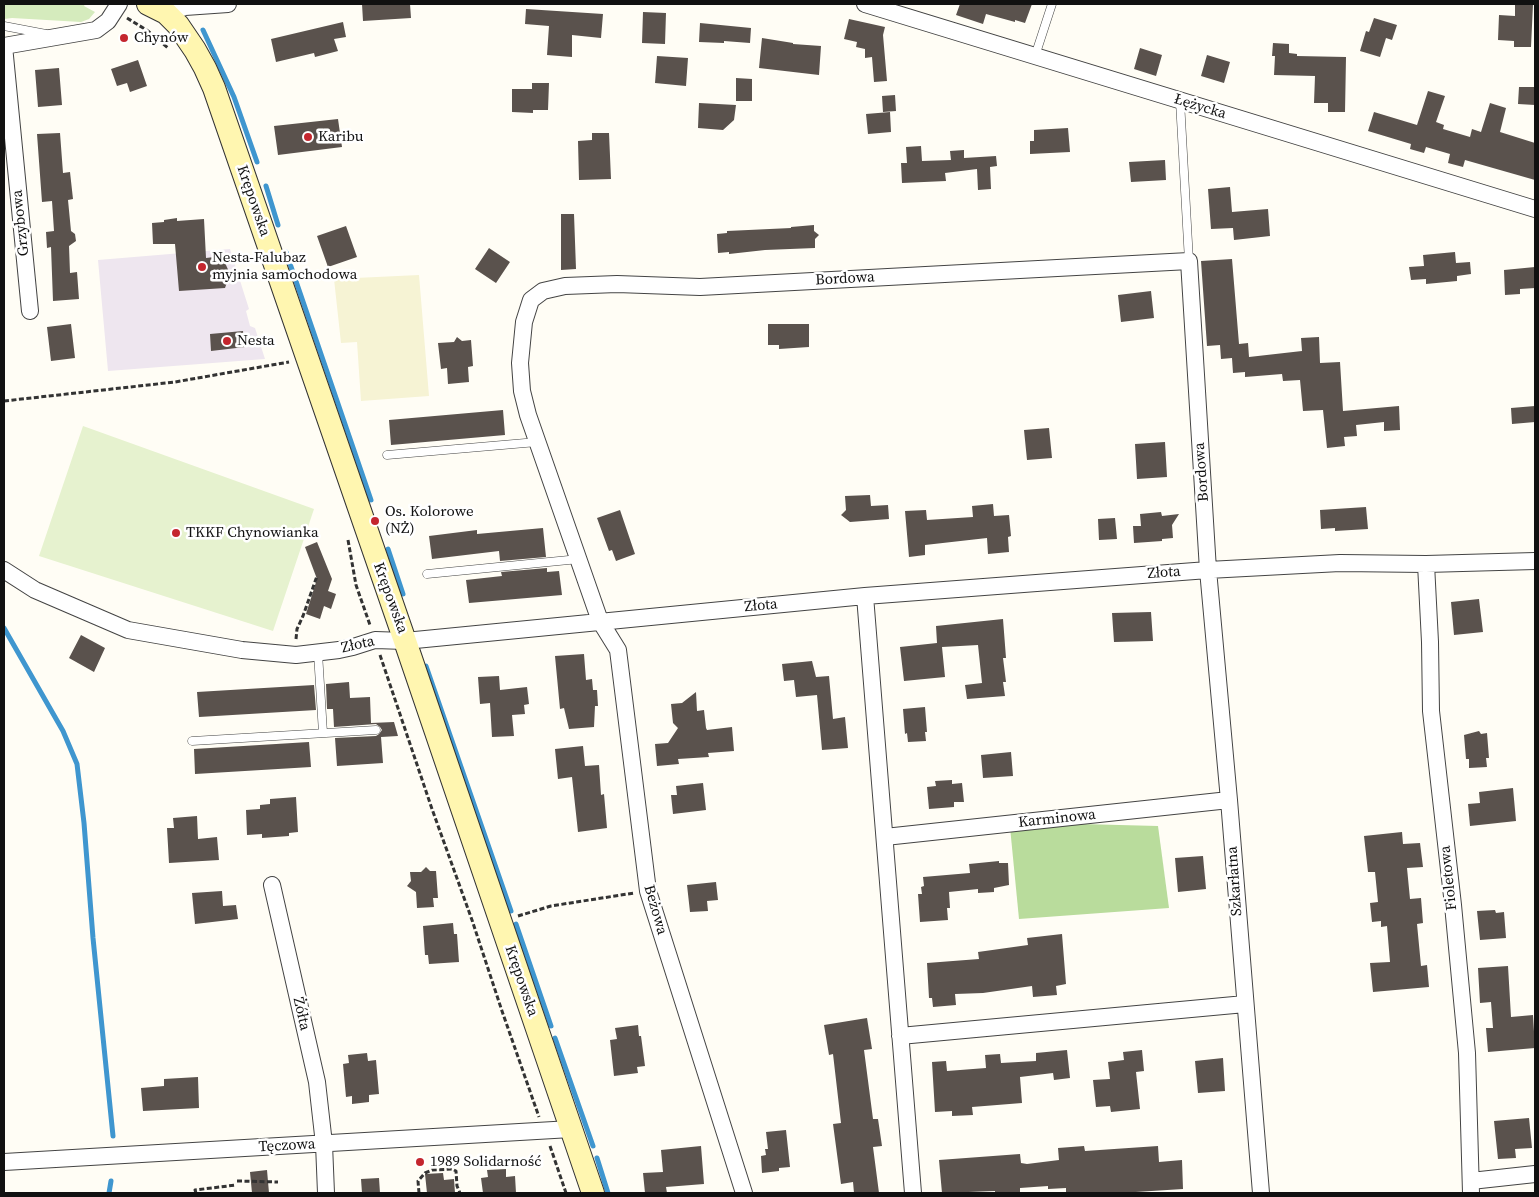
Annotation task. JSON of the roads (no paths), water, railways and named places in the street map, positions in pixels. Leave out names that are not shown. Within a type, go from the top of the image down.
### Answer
[{"type":"street","points":[[157,9],[228,4]]},
{"type":"street","name":"Łężycka","points":[[865,4],[1535,208]]},
{"type":"street","name":"Grzybowa","points":[[30,311],[4,46],[96,30],[108,21],[117,7]]},
{"type":"street","name":"Krępowska","points":[[157,9],[178,25],[195,50],[214,88],[593,1193]]},
{"type":"street","name":"Bordowa","points":[[600,621],[537,442],[522,390],[520,363],[524,322],[531,300],[543,291],[565,286],[617,284],[700,287],[1189,261],[1208,570]]},
{"type":"street","name":"Złota","points":[[4,570],[35,590],[128,630],[242,650],[296,655],[353,647],[375,640],[405,641],[865,596],[1208,570],[1330,564],[1535,561]]},
{"type":"street","name":"Fioletowa","points":[[1426,564],[1431,711],[1453,905],[1467,1053],[1471,1187]]},
{"type":"street","name":"Szkarłatna","points":[[1208,570],[1261,1193]]},
{"type":"street","points":[[865,596],[913,1193]]},
{"type":"street","name":"Beżowa","points":[[600,621],[618,650],[648,891],[744,1193]]},
{"type":"street","name":"Karminowa","points":[[885,837],[1229,800]]},
{"type":"street","name":"Żółta","points":[[272,886],[317,1082],[324,1144],[326,1193]]},
{"type":"street","points":[[900,1036],[1245,1004]]},
{"type":"street","name":"Tęczowa","points":[[4,1162],[571,1129]]},
{"type":"street","points":[[1471,1187],[1535,1174]]},
{"type":"lane","points":[[1035,56],[1052,4]]},
{"type":"lane","points":[[4,26],[59,37]]},
{"type":"lane","points":[[1180,100],[1189,261]]},
{"type":"lane","points":[[387,455],[537,442]]},
{"type":"lane","points":[[427,574],[579,559]]},
{"type":"lane","points":[[318,652],[323,733]]},
{"type":"lane","points":[[192,741],[376,730]]},
{"type":"waterway","points":[[203,30],[234,97],[257,162]]},
{"type":"waterway","points":[[266,186],[278,225]]},
{"type":"waterway","points":[[286,252],[371,500]]},
{"type":"waterway","points":[[388,549],[403,594]]},
{"type":"waterway","points":[[4,628],[63,731],[77,764],[113,1136]]},
{"type":"waterway","points":[[426,666],[511,911]]},
{"type":"waterway","points":[[516,924],[551,1026]]},
{"type":"waterway","points":[[555,1038],[593,1146]]},
{"type":"waterway","points":[[597,1158],[608,1193]]},
{"type":"waterway","points":[[109,1193],[111,1181]]},
{"type":"place","name":"Chynów","points":[[124,38]]},
{"type":"place","name":"Karibu","points":[[308,137]]},
{"type":"place","name":"Nesta-Falubaz myjnia samochodowa","points":[[202,267]]},
{"type":"place","name":"Nesta","points":[[227,341]]},
{"type":"place","name":"Os. Kolorowe (NŻ)","points":[[375,521]]},
{"type":"place","name":"TKKF Chynowianka","points":[[176,533]]},
{"type":"place","name":"1989 Solidarność","points":[[420,1162]]}]
